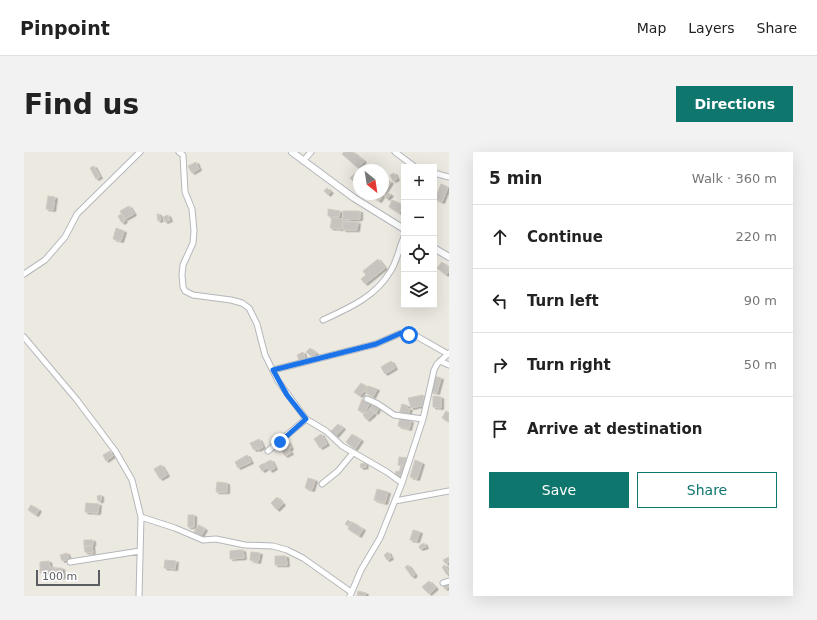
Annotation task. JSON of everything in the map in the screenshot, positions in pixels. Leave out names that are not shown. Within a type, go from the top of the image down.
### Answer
[{"type":"street","points":[[24,274],[45,260],[65,237],[77,214],[140,152]]},
{"type":"street","points":[[179,152],[183,155],[185,192],[192,209],[194,231],[193,242],[183,265],[183,287],[192,295],[231,300],[242,303],[249,308],[257,324],[265,355],[287,395],[306,419],[326,431],[342,446],[387,472],[402,483]]},
{"type":"street","points":[[292,152],[354,198],[401,227]]},
{"type":"street","points":[[304,161],[311,152]]},
{"type":"street","points":[[395,152],[411,164]]},
{"type":"street","points":[[437,174],[449,177]]},
{"type":"street","points":[[323,320],[353,306],[378,289],[391,270],[401,245]]},
{"type":"street","points":[[437,250],[449,257]]},
{"type":"street","points":[[141,517],[175,528],[203,540],[216,539],[238,544],[273,546],[287,550],[303,558],[351,594],[361,570],[380,538],[402,483],[423,419],[434,370],[440,361],[448,354],[418,337],[401,333],[376,344],[273,370]]},
{"type":"street","points":[[24,337],[77,400],[116,452],[132,480],[141,517],[139,596]]},
{"type":"street","points":[[440,361],[449,365]]},
{"type":"street","points":[[366,399],[378,404],[394,415],[423,419]]},
{"type":"street","points":[[268,451],[306,419]]},
{"type":"street","points":[[322,484],[338,471],[353,453]]},
{"type":"street","points":[[395,501],[449,491]]},
{"type":"street","points":[[70,562],[140,551]]},
{"type":"street","points":[[443,583],[449,581]]},
{"type":"building","points":[[344,152],[353,152],[364,161],[361,164],[353,164],[342,154]]},
{"type":"building","points":[[196,162],[199,169],[192,173],[188,166]]},
{"type":"building","points":[[94,166],[100,177],[96,179],[90,168]]},
{"type":"building","points":[[394,173],[397,179],[393,181],[390,175]]},
{"type":"building","points":[[441,184],[448,187],[442,202],[437,200],[437,194]]},
{"type":"building","points":[[327,188],[331,192],[328,195],[324,191]]},
{"type":"building","points":[[48,196],[55,197],[53,210],[46,209]]},
{"type":"building","points":[[392,200],[401,204],[399,213],[389,207]]},
{"type":"building","points":[[129,206],[134,214],[125,219],[120,211]]},
{"type":"building","points":[[328,209],[340,211],[339,217],[328,216]]},
{"type":"building","points":[[343,211],[360,211],[360,219],[343,220]]},
{"type":"building","points":[[121,214],[125,221],[122,223],[118,216]]},
{"type":"building","points":[[157,214],[159,214],[161,220],[158,221]]},
{"type":"building","points":[[168,215],[170,220],[165,222],[163,217]]},
{"type":"building","points":[[332,218],[343,219],[341,229],[330,228]]},
{"type":"building","points":[[343,222],[358,222],[357,230],[343,230]]},
{"type":"building","points":[[116,228],[124,231],[121,241],[113,239]]},
{"type":"building","points":[[378,259],[385,268],[365,284],[361,279],[366,275],[363,271]]},
{"type":"building","points":[[442,262],[449,268],[449,271],[446,275],[437,268]]},
{"type":"building","points":[[310,348],[316,353],[313,357],[306,352]]},
{"type":"building","points":[[303,352],[305,358],[299,360],[297,355]]},
{"type":"building","points":[[391,361],[395,368],[385,374],[381,367]]},
{"type":"building","points":[[433,376],[441,378],[437,393],[429,391]]},
{"type":"building","points":[[361,383],[367,387],[360,396],[354,392]]},
{"type":"building","points":[[368,386],[377,389],[373,397],[365,392]]},
{"type":"building","points":[[423,395],[425,405],[411,408],[408,398]]},
{"type":"building","points":[[433,396],[441,397],[441,408],[433,407]]},
{"type":"building","points":[[362,399],[370,403],[364,413],[358,410]]},
{"type":"building","points":[[374,403],[379,407],[376,413],[370,409]]},
{"type":"building","points":[[402,404],[408,406],[407,408],[410,409],[407,417],[399,415]]},
{"type":"building","points":[[370,409],[374,414],[367,420],[363,415]]},
{"type":"building","points":[[446,411],[449,413],[449,422],[442,418]]},
{"type":"building","points":[[400,418],[411,421],[409,429],[398,426]]},
{"type":"building","points":[[338,424],[343,428],[336,436],[331,431]]},
{"type":"building","points":[[321,434],[327,444],[320,448],[314,439]]},
{"type":"building","points":[[352,434],[361,440],[355,449],[346,442]]},
{"type":"building","points":[[259,439],[263,447],[258,450],[253,442]]},
{"type":"building","points":[[253,442],[257,449],[254,450],[250,443]]},
{"type":"building","points":[[288,442],[291,448],[289,450],[291,453],[285,456],[280,447]]},
{"type":"building","points":[[110,451],[113,456],[106,461],[103,455]]},
{"type":"building","points":[[247,455],[251,462],[238,468],[235,462]]},
{"type":"building","points":[[399,457],[407,458],[405,466],[398,465]]},
{"type":"building","points":[[271,460],[275,468],[270,471],[265,463]]},
{"type":"building","points":[[415,460],[422,463],[417,479],[410,477]]},
{"type":"building","points":[[265,463],[267,468],[262,471],[259,466]]},
{"type":"building","points":[[365,463],[366,467],[361,468],[360,464]]},
{"type":"building","points":[[161,465],[167,475],[160,479],[154,469]]},
{"type":"building","points":[[401,466],[405,468],[402,478],[395,475],[396,471],[399,472]]},
{"type":"building","points":[[308,478],[315,480],[312,490],[305,488]]},
{"type":"building","points":[[217,482],[227,483],[227,492],[216,492]]},
{"type":"building","points":[[377,489],[388,492],[385,503],[374,500]]},
{"type":"building","points":[[101,495],[101,501],[98,501],[97,496]]},
{"type":"building","points":[[277,497],[283,504],[277,510],[271,503]]},
{"type":"building","points":[[86,503],[99,504],[98,513],[85,512]]},
{"type":"building","points":[[31,505],[39,510],[36,515],[28,510]]},
{"type":"building","points":[[188,515],[194,515],[194,527],[188,527]]},
{"type":"building","points":[[348,520],[351,523],[348,526],[345,524]]},
{"type":"building","points":[[352,522],[363,529],[359,536],[348,529]]},
{"type":"building","points":[[199,525],[205,529],[201,536],[194,532]]},
{"type":"building","points":[[413,530],[420,532],[417,541],[410,540]]},
{"type":"building","points":[[84,540],[93,540],[93,545],[84,546]]},
{"type":"building","points":[[424,543],[426,547],[420,549],[419,546]]},
{"type":"building","points":[[92,546],[93,553],[85,552],[84,547]]},
{"type":"building","points":[[243,550],[244,558],[230,559],[230,551]]},
{"type":"building","points":[[251,552],[260,553],[258,562],[250,560]]},
{"type":"building","points":[[388,552],[391,558],[387,560],[384,555]]},
{"type":"building","points":[[67,553],[69,559],[62,561],[60,555]]},
{"type":"building","points":[[275,556],[286,556],[287,565],[275,565]]},
{"type":"building","points":[[449,557],[449,562],[446,564],[443,560]]},
{"type":"building","points":[[165,560],[176,561],[175,569],[164,568]]},
{"type":"building","points":[[49,561],[50,568],[55,567],[55,573],[40,573],[40,562]]},
{"type":"building","points":[[408,565],[415,575],[412,577],[405,567]]},
{"type":"building","points":[[445,565],[449,572],[447,575],[442,567]]},
{"type":"building","points":[[56,568],[62,568],[63,577],[57,578]]},
{"type":"building","points":[[429,581],[436,588],[429,594],[422,587]]},
{"type":"building","points":[[449,582],[449,587],[445,589],[443,586]]},
{"type":"building","points":[[358,591],[366,593],[365,596],[357,596]]},
{"type":"route","points":[[280,442],[306,419],[287,395],[273,370],[376,344],[401,333],[409,335]]}]
